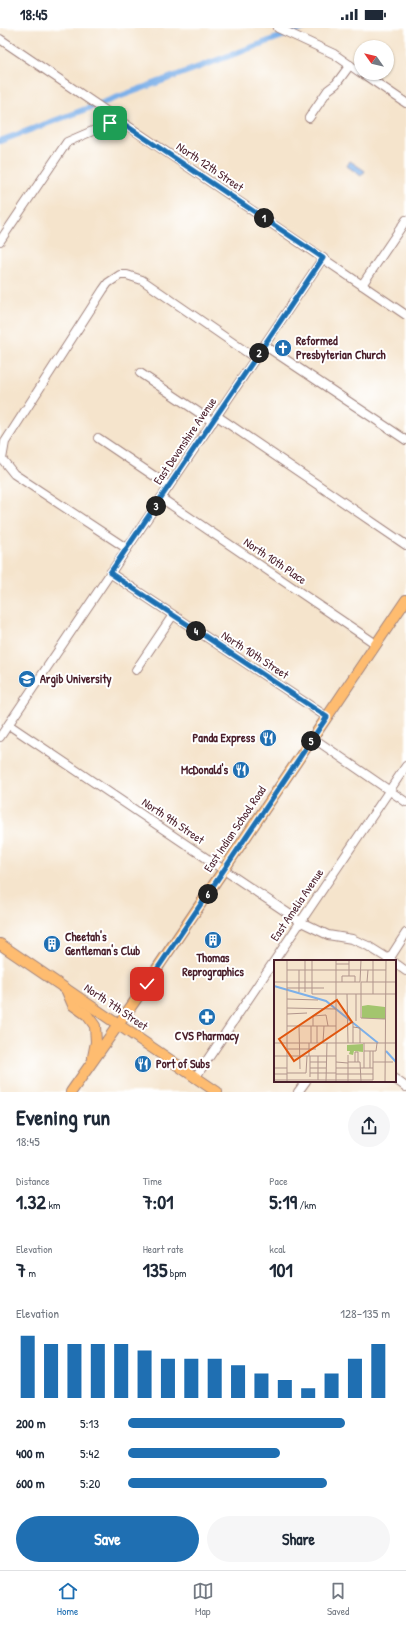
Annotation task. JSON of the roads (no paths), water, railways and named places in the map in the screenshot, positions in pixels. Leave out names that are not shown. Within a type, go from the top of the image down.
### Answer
[{"type":"main road","name":"East Indian School Road","points":[[71,1092],[224,870],[406,600]]},
{"type":"main road","name":"North 7th Street","points":[[0,944],[217,1092]]},
{"type":"main road","points":[[66,989],[73,1005],[87,1015],[95,1026],[96,1042],[92,1061]]},
{"type":"street","points":[[280,29],[334,54],[354,68]]},
{"type":"street","name":"North 12th Street","points":[[0,39],[406,315]]},
{"type":"street","points":[[309,118],[328,90],[336,84],[350,65]]},
{"type":"street","points":[[372,80],[406,103]]},
{"type":"street","points":[[0,241],[67,142],[118,120]]},
{"type":"street","points":[[362,285],[406,220]]},
{"type":"street","name":"East Devonshire Avenue","points":[[0,737],[323,258]]},
{"type":"street","points":[[126,548],[14,474],[2,459],[5,442],[103,290],[108,283],[120,275],[127,275],[142,280],[255,358]]},
{"type":"street","points":[[264,345],[406,440]]},
{"type":"street","points":[[140,373],[215,419],[406,545]]},
{"type":"street","points":[[98,438],[169,486]]},
{"type":"street","name":"North 10th Place","points":[[162,498],[376,644]]},
{"type":"street","name":"North 10th Street","points":[[110,573],[327,717]]},
{"type":"street","points":[[136,670],[173,615]]},
{"type":"street","name":"North 9th Street","points":[[9,725],[301,922],[328,935],[352,940],[368,946],[389,960]]},
{"type":"street","points":[[313,738],[406,802]]},
{"type":"street","name":"East Amelia Avenue","points":[[275,960],[406,766]]},
{"type":"street","points":[[392,960],[406,933]]},
{"type":"street","name":"East Amelia Avenue","points":[[195,1078],[274,962]]},
{"type":"street","name":"North 9th Street","points":[[396,964],[406,970]]},
{"type":"street","points":[[396,1080],[406,1087]]},
{"type":"street","points":[[298,1092],[305,1082]]},
{"type":"water","points":[[350,161],[365,171],[361,176],[347,166]]},
{"type":"waterway","points":[[0,141],[304,28]]},
{"type":"place","name":"Reformed Presbyterian Church","points":[[283,348]]},
{"type":"place","name":"Argib University","points":[[27,679]]},
{"type":"place","name":"Panda Express","points":[[268,738]]},
{"type":"place","name":"McDonald's","points":[[241,770]]},
{"type":"place","name":"Thomas Reprographics","points":[[213,940]]},
{"type":"place","name":"Cheetah's Gentleman's Club","points":[[52,944]]},
{"type":"place","name":"CVS Pharmacy","points":[[207,1017]]},
{"type":"place","name":"Port of Subs","points":[[143,1064]]}]
